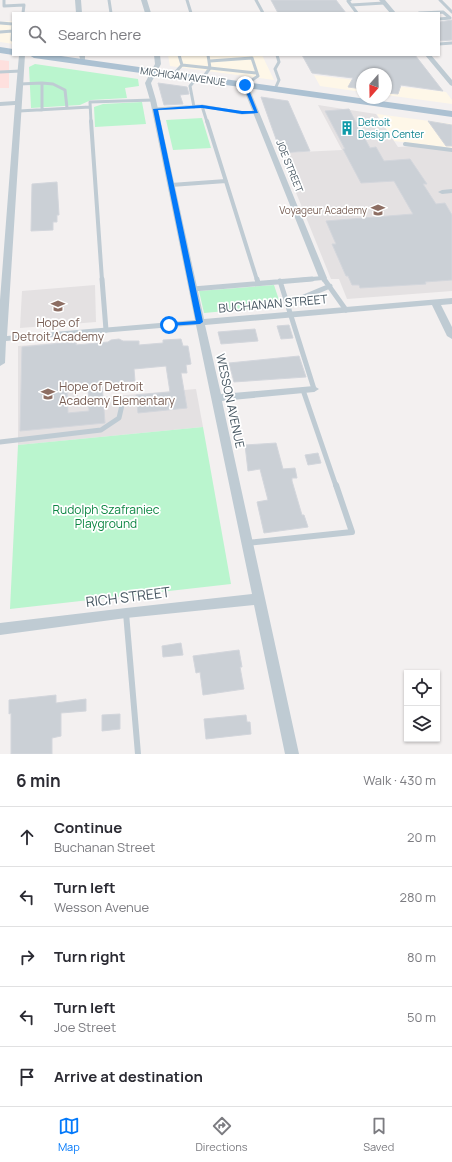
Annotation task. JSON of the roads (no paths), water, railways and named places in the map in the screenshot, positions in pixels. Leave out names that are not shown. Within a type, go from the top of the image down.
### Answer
[{"type":"main road","points":[[0,50],[12,52]]},
{"type":"main road","name":"MICHIGAN AVENUE","points":[[50,56],[82,58],[172,75],[452,114]]},
{"type":"street","points":[[78,0],[79,12]]},
{"type":"street","points":[[144,0],[148,12]]},
{"type":"street","points":[[383,2],[392,12]]},
{"type":"street","points":[[0,363],[22,56]]},
{"type":"street","name":"WESSON AVENUE","points":[[157,56],[158,64],[148,83],[154,104],[292,754]]},
{"type":"street","points":[[429,56],[452,84]]},
{"type":"street","name":"JOE STREET","points":[[245,85],[323,278]]},
{"type":"street","points":[[0,104],[19,107]]},
{"type":"street","points":[[442,192],[452,191]]},
{"type":"street","name":"BUCHANAN STREET","points":[[1,339],[452,301]]},
{"type":"street","points":[[434,302],[452,336]]},
{"type":"street","points":[[216,398],[309,389]]},
{"type":"street","name":"RICH STREET","points":[[0,629],[126,613],[259,599]]},
{"type":"lane","points":[[4,0],[4,6],[24,5],[23,12]]},
{"type":"lane","points":[[110,0],[111,12]]},
{"type":"lane","points":[[187,0],[191,12]]},
{"type":"lane","points":[[256,0],[262,12]]},
{"type":"lane","points":[[348,0],[356,12]]},
{"type":"lane","points":[[440,0],[452,12]]},
{"type":"lane","points":[[351,5],[383,2]]},
{"type":"lane","points":[[440,12],[443,12],[450,18],[440,19]]},
{"type":"lane","points":[[0,23],[12,25]]},
{"type":"lane","points":[[0,32],[12,32]]},
{"type":"lane","points":[[440,44],[452,43]]},
{"type":"lane","points":[[179,56],[182,65]]},
{"type":"lane","points":[[194,107],[190,86],[210,68],[208,56]]},
{"type":"lane","points":[[275,89],[279,80],[275,69],[279,62],[277,56]]},
{"type":"lane","points":[[210,61],[252,58],[258,76],[245,85]]},
{"type":"lane","points":[[182,65],[257,73]]},
{"type":"lane","points":[[172,75],[182,65]]},
{"type":"lane","points":[[0,72],[21,71]]},
{"type":"lane","points":[[42,83],[42,110]]},
{"type":"lane","points":[[20,84],[53,84],[65,90],[67,108]]},
{"type":"lane","points":[[106,330],[90,102],[194,107],[202,106],[242,113],[257,112]]},
{"type":"lane","points":[[202,106],[258,284]]},
{"type":"lane","points":[[19,107],[42,110],[90,107]]},
{"type":"lane","points":[[405,144],[452,150]]},
{"type":"lane","points":[[171,185],[226,181]]},
{"type":"lane","points":[[193,289],[323,278],[346,310]]},
{"type":"lane","points":[[247,543],[352,532],[309,389],[291,315],[280,282]]},
{"type":"lane","points":[[287,304],[330,286]]},
{"type":"lane","points":[[0,442],[101,430],[118,418],[122,404]]},
{"type":"lane","points":[[126,613],[138,754]]},
{"type":"place","name":"Detroit Design Center","points":[[347,128]]},
{"type":"place","name":"Voyageur Academy","points":[[378,210]]},
{"type":"place","name":"Hope of Detroit Academy","points":[[58,306]]},
{"type":"place","name":"Hope of Detroit Academy Elementary","points":[[48,394]]},
{"type":"park label","name":"Rudolph Szafraniec Playground","points":[[106,517]]}]
